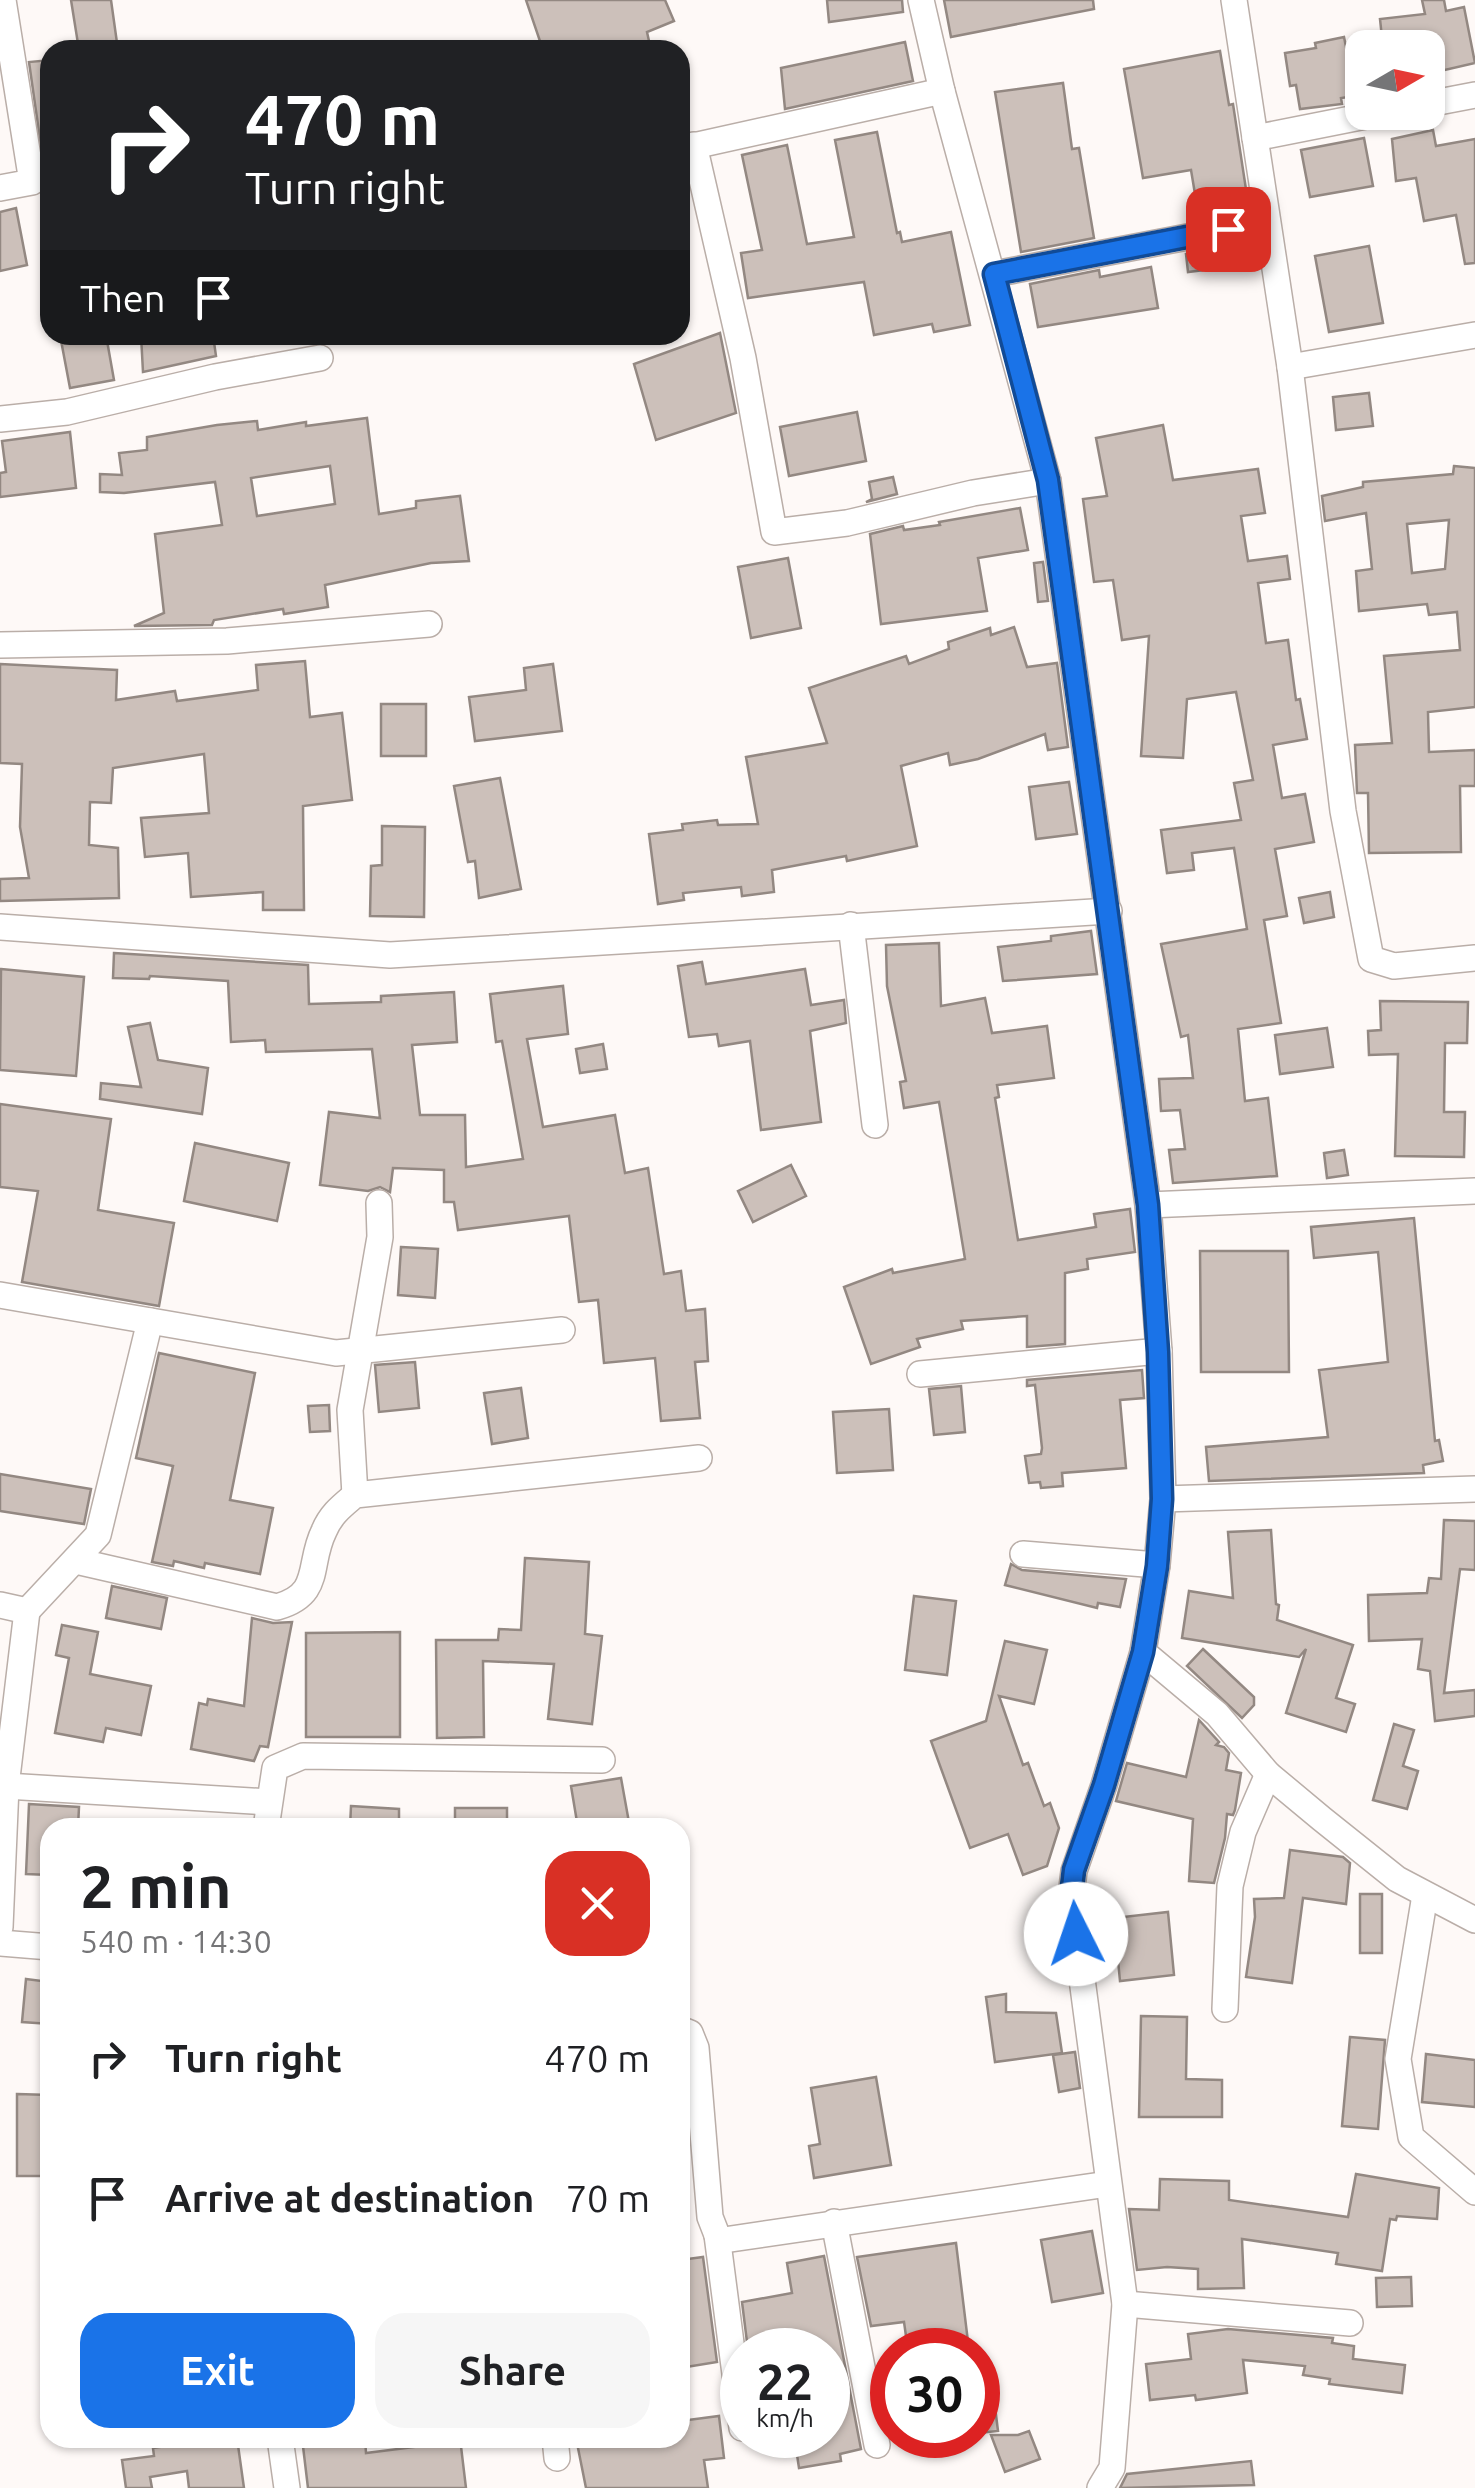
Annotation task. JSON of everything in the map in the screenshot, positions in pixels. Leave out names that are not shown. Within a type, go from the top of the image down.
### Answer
[{"type":"street","points":[[0,188],[32,182],[3,0]]},
{"type":"street","points":[[921,0],[1048,480],[1148,1205],[1162,1499],[1157,1566],[1143,1652],[1074,1870],[1071,1896],[1125,2304],[1112,2468],[1100,2488]]},
{"type":"street","points":[[1234,0],[1290,367],[1343,810],[1371,959],[1394,966],[1475,958]]},
{"type":"street","points":[[690,146],[942,91]]},
{"type":"street","points":[[1445,101],[1475,95]]},
{"type":"street","points":[[1255,138],[1345,120]]},
{"type":"street","points":[[690,159],[742,358],[774,532],[904,512],[973,492],[1048,480]]},
{"type":"street","points":[[994,274],[1266,222]]},
{"type":"street","points":[[1290,367],[1475,335]]},
{"type":"street","points":[[0,418],[67,412],[215,377],[320,358]]},
{"type":"street","points":[[0,645],[227,641],[430,624]]},
{"type":"street","points":[[0,927],[390,955],[1109,910]]},
{"type":"street","points":[[850,925],[874,1125]]},
{"type":"street","points":[[1148,1205],[1475,1191]]},
{"type":"street","points":[[356,1495],[350,1410],[380,1237],[379,1202]]},
{"type":"street","points":[[0,1295],[336,1354],[562,1330]]},
{"type":"street","points":[[0,1927],[6,1786],[27,1611],[98,1534],[150,1321]]},
{"type":"street","points":[[920,1374],[1158,1352]]},
{"type":"street","points":[[76,1561],[277,1607],[297,1602],[312,1580],[322,1534],[334,1512],[356,1495],[699,1458]]},
{"type":"street","points":[[1162,1499],[1475,1489]]},
{"type":"street","points":[[1023,1554],[1157,1566]]},
{"type":"street","points":[[0,1604],[27,1611]]},
{"type":"street","points":[[1143,1652],[1217,1714],[1268,1774],[1397,1879],[1475,1920]]},
{"type":"street","points":[[6,1786],[267,1815],[276,1768],[303,1756],[602,1760]]},
{"type":"street","points":[[1225,2009],[1230,1886],[1243,1832],[1268,1774]]},
{"type":"street","points":[[1425,1895],[1398,2059],[1407,2118],[1411,2137],[1475,2192]]},
{"type":"street","points":[[0,1943],[40,1946]]},
{"type":"street","points":[[690,2032],[696,2048],[710,2217],[717,2235],[729,2328]]},
{"type":"street","points":[[717,2235],[724,2240],[1108,2184]]},
{"type":"street","points":[[834,2222],[870,2409]]},
{"type":"street","points":[[1125,2304],[1350,2323]]},
{"type":"street","points":[[281,2448],[287,2488]]},
{"type":"building","points":[[71,0],[111,0],[117,40],[77,40]]},
{"type":"building","points":[[526,0],[665,0],[674,21],[647,32],[649,40],[540,40]]},
{"type":"building","points":[[827,0],[902,0],[903,12],[829,22]]},
{"type":"building","points":[[944,0],[1093,0],[1094,9],[951,37]]},
{"type":"building","points":[[1422,0],[1444,0],[1446,11],[1464,7],[1475,63],[1445,70],[1445,30],[1381,30],[1380,19],[1425,14]]},
{"type":"building","points":[[1344,37],[1345,97],[1341,98],[1342,104],[1300,109],[1296,85],[1290,86],[1285,53],[1316,48],[1315,43]]},
{"type":"building","points":[[905,42],[913,81],[785,109],[781,68]]},
{"type":"building","points":[[1220,51],[1229,105],[1233,104],[1249,209],[1199,218],[1191,170],[1143,178],[1124,69]]},
{"type":"building","points":[[40,61],[40,139],[29,62]]},
{"type":"building","points":[[1063,83],[1072,149],[1079,148],[1094,238],[1021,252],[995,92]]},
{"type":"building","points":[[1433,130],[1436,146],[1475,139],[1475,263],[1465,264],[1456,215],[1424,221],[1416,178],[1396,181],[1392,139]]},
{"type":"building","points":[[877,132],[897,233],[900,232],[902,242],[951,232],[970,325],[934,332],[932,324],[874,335],[864,282],[748,298],[741,253],[762,250],[742,155],[787,145],[807,244],[854,237],[835,140]]},
{"type":"building","points":[[1364,138],[1373,186],[1310,197],[1301,150]]},
{"type":"building","points":[[16,208],[27,265],[0,271],[0,212]]},
{"type":"building","points":[[1249,242],[1252,264],[1188,272],[1186,254]]},
{"type":"building","points":[[1369,246],[1383,323],[1329,332],[1315,256]]},
{"type":"building","points":[[1151,267],[1158,308],[1038,327],[1030,284],[1099,270],[1100,277]]},
{"type":"building","points":[[720,333],[736,413],[656,440],[634,364]]},
{"type":"building","points":[[62,345],[108,345],[114,380],[70,388]]},
{"type":"building","points":[[142,345],[214,345],[216,356],[143,372]]},
{"type":"building","points":[[1369,393],[1373,426],[1336,430],[1333,397]]},
{"type":"building","points":[[857,412],[866,461],[789,476],[780,427]]},
{"type":"building","points":[[367,418],[379,514],[416,508],[416,501],[460,496],[469,561],[431,563],[325,585],[328,607],[284,614],[283,609],[214,620],[212,625],[134,626],[164,613],[155,534],[222,525],[215,482],[124,493],[100,492],[100,474],[122,475],[119,453],[147,450],[147,437],[257,421],[258,430],[306,422],[306,426]],"holes":[[[330,466],[335,504],[257,516],[251,478]]]},
{"type":"building","points":[[1163,425],[1173,480],[1258,469],[1265,513],[1241,516],[1248,561],[1287,556],[1290,579],[1258,583],[1266,643],[1288,640],[1296,700],[1300,699],[1307,739],[1273,745],[1282,798],[1305,794],[1314,842],[1275,849],[1287,916],[1264,920],[1281,1023],[1238,1029],[1245,1101],[1268,1098],[1277,1176],[1173,1183],[1169,1150],[1185,1149],[1180,1110],[1161,1111],[1159,1079],[1193,1078],[1188,1035],[1181,1037],[1161,944],[1247,929],[1234,848],[1192,853],[1194,870],[1167,873],[1161,830],[1241,820],[1234,783],[1253,780],[1236,692],[1187,699],[1183,758],[1141,756],[1149,636],[1122,640],[1113,580],[1094,582],[1083,499],[1107,496],[1096,438]]},
{"type":"building","points":[[70,432],[76,488],[0,497],[0,473],[6,472],[2,441]]},
{"type":"building","points":[[1454,466],[1475,468],[1475,707],[1428,712],[1429,752],[1475,750],[1475,786],[1460,786],[1461,852],[1369,853],[1368,793],[1357,793],[1355,745],[1392,743],[1384,656],[1460,650],[1457,612],[1429,615],[1427,604],[1359,611],[1356,571],[1372,569],[1366,513],[1325,521],[1322,496],[1363,487],[1363,482],[1453,474]],"holes":[[[1449,520],[1445,569],[1412,573],[1407,524]]]},
{"type":"building","points":[[893,477],[897,494],[866,502],[872,499],[869,482]]},
{"type":"building","points":[[1020,508],[1028,550],[978,558],[987,611],[881,624],[870,534],[903,526],[904,530],[940,525],[939,522]]},
{"type":"building","points":[[788,558],[801,628],[751,638],[738,567]]},
{"type":"building","points":[[1043,562],[1048,601],[1038,602],[1034,563]]},
{"type":"building","points":[[1014,627],[1027,667],[1057,663],[1068,747],[1048,750],[1045,734],[978,759],[950,765],[948,753],[901,766],[917,846],[847,861],[846,856],[772,870],[774,892],[742,896],[741,887],[683,893],[684,900],[658,904],[649,834],[683,830],[682,824],[717,820],[718,825],[758,824],[746,757],[827,743],[809,688],[906,656],[909,664],[949,649],[948,642],[990,628],[991,635]]},
{"type":"building","points":[[305,661],[310,717],[342,713],[352,800],[303,806],[304,910],[263,910],[263,892],[191,897],[188,853],[145,857],[141,818],[209,813],[204,754],[113,768],[111,803],[90,802],[89,845],[118,848],[119,898],[0,901],[0,879],[29,878],[20,827],[22,764],[0,763],[0,664],[117,670],[116,700],[175,691],[177,701],[258,690],[256,665]]},
{"type":"building","points":[[553,664],[562,731],[475,741],[469,697],[526,690],[524,668]]},
{"type":"building","points":[[381,704],[426,704],[426,756],[381,756]]},
{"type":"building","points":[[500,778],[521,889],[479,898],[475,861],[468,862],[454,786]]},
{"type":"building","points":[[1069,782],[1077,834],[1036,839],[1029,787]]},
{"type":"building","points":[[382,826],[425,827],[424,917],[370,916],[371,866],[382,865]]},
{"type":"building","points":[[1330,892],[1334,917],[1304,923],[1299,898]]},
{"type":"building","points":[[1091,931],[1097,974],[1003,981],[998,947],[1051,941],[1051,936]]},
{"type":"building","points":[[939,943],[941,1006],[985,998],[992,1033],[1047,1026],[1054,1078],[997,1085],[999,1097],[995,1098],[1018,1240],[1096,1227],[1094,1214],[1130,1209],[1135,1252],[1087,1259],[1088,1269],[1065,1273],[1065,1344],[1027,1347],[1027,1316],[961,1321],[963,1329],[917,1339],[920,1347],[871,1364],[844,1287],[892,1269],[893,1273],[965,1259],[939,1102],[904,1108],[900,1082],[906,1081],[887,986],[886,945]]},
{"type":"building","points":[[114,953],[308,965],[309,1004],[381,1002],[381,996],[454,992],[457,1042],[412,1045],[420,1115],[465,1115],[466,1167],[523,1159],[502,1041],[496,1042],[490,994],[563,986],[568,1034],[527,1039],[543,1127],[615,1115],[625,1173],[648,1168],[664,1274],[681,1271],[686,1311],[705,1309],[708,1361],[695,1362],[700,1418],[661,1421],[655,1358],[604,1363],[598,1300],[579,1302],[569,1216],[458,1230],[454,1202],[444,1202],[444,1170],[393,1168],[390,1192],[380,1187],[368,1191],[320,1185],[329,1112],[380,1118],[372,1049],[266,1052],[265,1040],[231,1042],[228,981],[113,978]]},
{"type":"building","points":[[702,962],[706,984],[805,969],[811,1005],[844,1000],[846,1023],[810,1031],[821,1122],[761,1130],[750,1041],[719,1046],[717,1034],[689,1037],[678,966]]},
{"type":"building","points":[[1,969],[84,977],[76,1076],[0,1070]]},
{"type":"building","points":[[1380,1001],[1468,1002],[1467,1043],[1445,1043],[1444,1112],[1465,1112],[1464,1157],[1395,1156],[1398,1054],[1369,1055],[1368,1031],[1381,1030]]},
{"type":"building","points":[[150,1023],[158,1060],[208,1068],[202,1114],[100,1099],[101,1083],[141,1087],[128,1027]]},
{"type":"building","points":[[1327,1028],[1333,1067],[1280,1074],[1275,1035]]},
{"type":"building","points":[[603,1044],[607,1069],[580,1073],[576,1049]]},
{"type":"building","points":[[0,1104],[111,1119],[98,1210],[174,1223],[159,1306],[22,1282],[38,1191],[0,1187]]},
{"type":"building","points":[[195,1143],[289,1163],[277,1221],[184,1201]]},
{"type":"building","points":[[1344,1150],[1348,1175],[1327,1178],[1324,1153]]},
{"type":"building","points":[[791,1165],[806,1196],[753,1222],[738,1191]]},
{"type":"building","points":[[1414,1218],[1435,1441],[1439,1440],[1443,1461],[1423,1465],[1424,1473],[1209,1481],[1206,1447],[1328,1437],[1319,1370],[1388,1362],[1378,1252],[1314,1258],[1311,1227]]},
{"type":"building","points":[[401,1247],[438,1249],[435,1298],[398,1295]]},
{"type":"building","points":[[1200,1251],[1288,1251],[1289,1372],[1201,1372]]},
{"type":"building","points":[[159,1353],[255,1373],[230,1500],[273,1508],[260,1574],[205,1563],[204,1568],[174,1561],[173,1566],[152,1562],[173,1466],[136,1458]]},
{"type":"building","points":[[415,1362],[419,1408],[379,1412],[375,1365]]},
{"type":"building","points":[[1142,1370],[1144,1398],[1120,1400],[1126,1468],[1062,1473],[1063,1486],[1041,1488],[1040,1482],[1029,1483],[1025,1456],[1041,1454],[1042,1448],[1035,1385],[1027,1386],[1027,1380]]},
{"type":"building","points":[[961,1386],[965,1432],[934,1435],[929,1389]]},
{"type":"building","points":[[521,1388],[528,1438],[492,1444],[484,1393]]},
{"type":"building","points":[[329,1405],[330,1431],[310,1432],[308,1406]]},
{"type":"building","points":[[889,1409],[893,1470],[837,1473],[833,1412]]},
{"type":"building","points":[[0,1474],[91,1489],[84,1524],[0,1511]]},
{"type":"building","points":[[1444,1520],[1475,1521],[1475,1570],[1460,1569],[1444,1693],[1475,1690],[1475,1716],[1435,1721],[1430,1671],[1418,1669],[1422,1639],[1369,1641],[1368,1595],[1427,1593],[1429,1578],[1441,1579]]},
{"type":"building","points":[[1271,1530],[1277,1620],[1353,1645],[1336,1698],[1355,1704],[1346,1732],[1286,1713],[1306,1649],[1299,1657],[1182,1638],[1189,1591],[1233,1598],[1228,1532]]},
{"type":"building","points":[[525,1558],[589,1562],[585,1634],[602,1636],[592,1724],[548,1719],[554,1664],[483,1661],[484,1737],[437,1738],[436,1640],[498,1640],[499,1629],[521,1630]]},
{"type":"building","points":[[1011,1564],[1022,1570],[1126,1579],[1120,1607],[1098,1603],[1097,1608],[1005,1585]]},
{"type":"building","points":[[112,1586],[167,1598],[161,1629],[106,1618]]},
{"type":"building","points":[[914,1596],[956,1601],[947,1675],[905,1670]]},
{"type":"building","points":[[252,1618],[292,1622],[268,1747],[260,1746],[254,1761],[191,1749],[199,1703],[207,1705],[208,1699],[244,1706]]},
{"type":"building","points":[[62,1625],[98,1632],[90,1674],[151,1686],[141,1735],[106,1728],[103,1742],[55,1733],[69,1658],[56,1655]]},
{"type":"building","points":[[400,1632],[400,1737],[306,1737],[306,1633]]},
{"type":"building","points":[[1005,1641],[1047,1650],[1034,1704],[999,1696],[1023,1765],[1028,1763],[1044,1806],[1050,1803],[1059,1828],[1047,1866],[1023,1875],[1008,1834],[970,1848],[931,1741],[986,1721]]},
{"type":"building","points":[[1203,1649],[1254,1697],[1254,1705],[1242,1718],[1187,1666]]},
{"type":"building","points":[[1199,1720],[1219,1742],[1216,1745],[1229,1753],[1226,1770],[1241,1773],[1235,1810],[1233,1815],[1227,1814],[1214,1883],[1189,1881],[1193,1819],[1116,1801],[1127,1763],[1186,1777]]},
{"type":"building","points":[[1394,1724],[1414,1730],[1403,1766],[1418,1771],[1407,1809],[1373,1800]]},
{"type":"building","points":[[621,1778],[628,1818],[576,1818],[571,1786]]},
{"type":"building","points":[[29,1804],[79,1807],[78,1818],[40,1818],[40,1875],[26,1874]]},
{"type":"building","points":[[351,1806],[399,1809],[399,1818],[350,1818]]},
{"type":"building","points":[[455,1808],[507,1808],[507,1818],[455,1818]]},
{"type":"building","points":[[1290,1850],[1343,1857],[1350,1863],[1346,1904],[1303,1898],[1292,1983],[1246,1977],[1254,1899],[1284,1898]]},
{"type":"building","points":[[1360,1894],[1382,1894],[1382,1953],[1360,1953]]},
{"type":"building","points":[[1168,1912],[1174,1975],[1120,1981],[1114,1918]]},
{"type":"building","points":[[26,1979],[40,1981],[40,2023],[22,2022]]},
{"type":"building","points":[[1006,1994],[1006,2012],[1056,2013],[1062,2053],[995,2062],[986,1997]]},
{"type":"building","points":[[1141,2016],[1187,2017],[1186,2079],[1222,2080],[1222,2117],[1139,2117]]},
{"type":"building","points":[[1350,2037],[1385,2040],[1378,2129],[1342,2126]]},
{"type":"building","points":[[1075,2052],[1080,2088],[1059,2092],[1053,2055]]},
{"type":"building","points":[[1426,2054],[1475,2060],[1475,2107],[1422,2102]]},
{"type":"building","points":[[876,2077],[891,2165],[814,2178],[809,2146],[820,2144],[811,2088]]},
{"type":"building","points":[[17,2094],[40,2095],[40,2176],[17,2176]]},
{"type":"building","points":[[1356,2174],[1439,2188],[1437,2219],[1390,2219],[1382,2271],[1336,2264],[1338,2253],[1242,2239],[1244,2288],[1198,2289],[1198,2269],[1137,2270],[1129,2209],[1159,2210],[1160,2179],[1229,2181],[1229,2200],[1348,2217]]},
{"type":"building","points":[[1092,2231],[1103,2293],[1052,2302],[1041,2240]]},
{"type":"building","points":[[956,2243],[966,2328],[905,2328],[904,2322],[871,2326],[857,2257]]},
{"type":"building","points":[[824,2256],[838,2328],[745,2328],[742,2302],[792,2293],[787,2263]]},
{"type":"building","points":[[703,2257],[717,2362],[690,2366],[690,2259]]},
{"type":"building","points":[[1411,2277],[1412,2306],[1377,2307],[1376,2278]]},
{"type":"building","points":[[1228,2329],[1333,2338],[1332,2343],[1354,2346],[1353,2359],[1405,2365],[1402,2393],[1329,2384],[1330,2379],[1303,2375],[1305,2366],[1243,2360],[1247,2393],[1196,2400],[1195,2395],[1150,2400],[1146,2364],[1191,2359],[1188,2334]]},
{"type":"building","points":[[850,2392],[861,2449],[850,2452]]},
{"type":"building","points":[[719,2416],[720,2458],[724,2458],[704,2460],[708,2488],[586,2488],[578,2448],[690,2448],[690,2420]]},
{"type":"building","points":[[1029,2431],[1040,2459],[1005,2472],[1000,2458],[1000,2435]]},
{"type":"building","points":[[153,2448],[238,2448],[244,2488],[189,2488],[187,2471],[150,2477],[152,2488],[126,2488],[122,2460],[154,2456]]},
{"type":"building","points":[[303,2448],[366,2448],[366,2453],[461,2448],[466,2488],[308,2488]]},
{"type":"building","points":[[797,2458],[841,2458],[841,2461],[799,2468]]},
{"type":"building","points":[[1251,2461],[1254,2485],[1120,2488],[1127,2474]]},
{"type":"route","points":[[1076,1934],[1071,1896],[1074,1870],[1143,1652],[1157,1566],[1162,1499],[1158,1352],[1148,1205],[1048,480],[994,274],[1228,229]]}]
